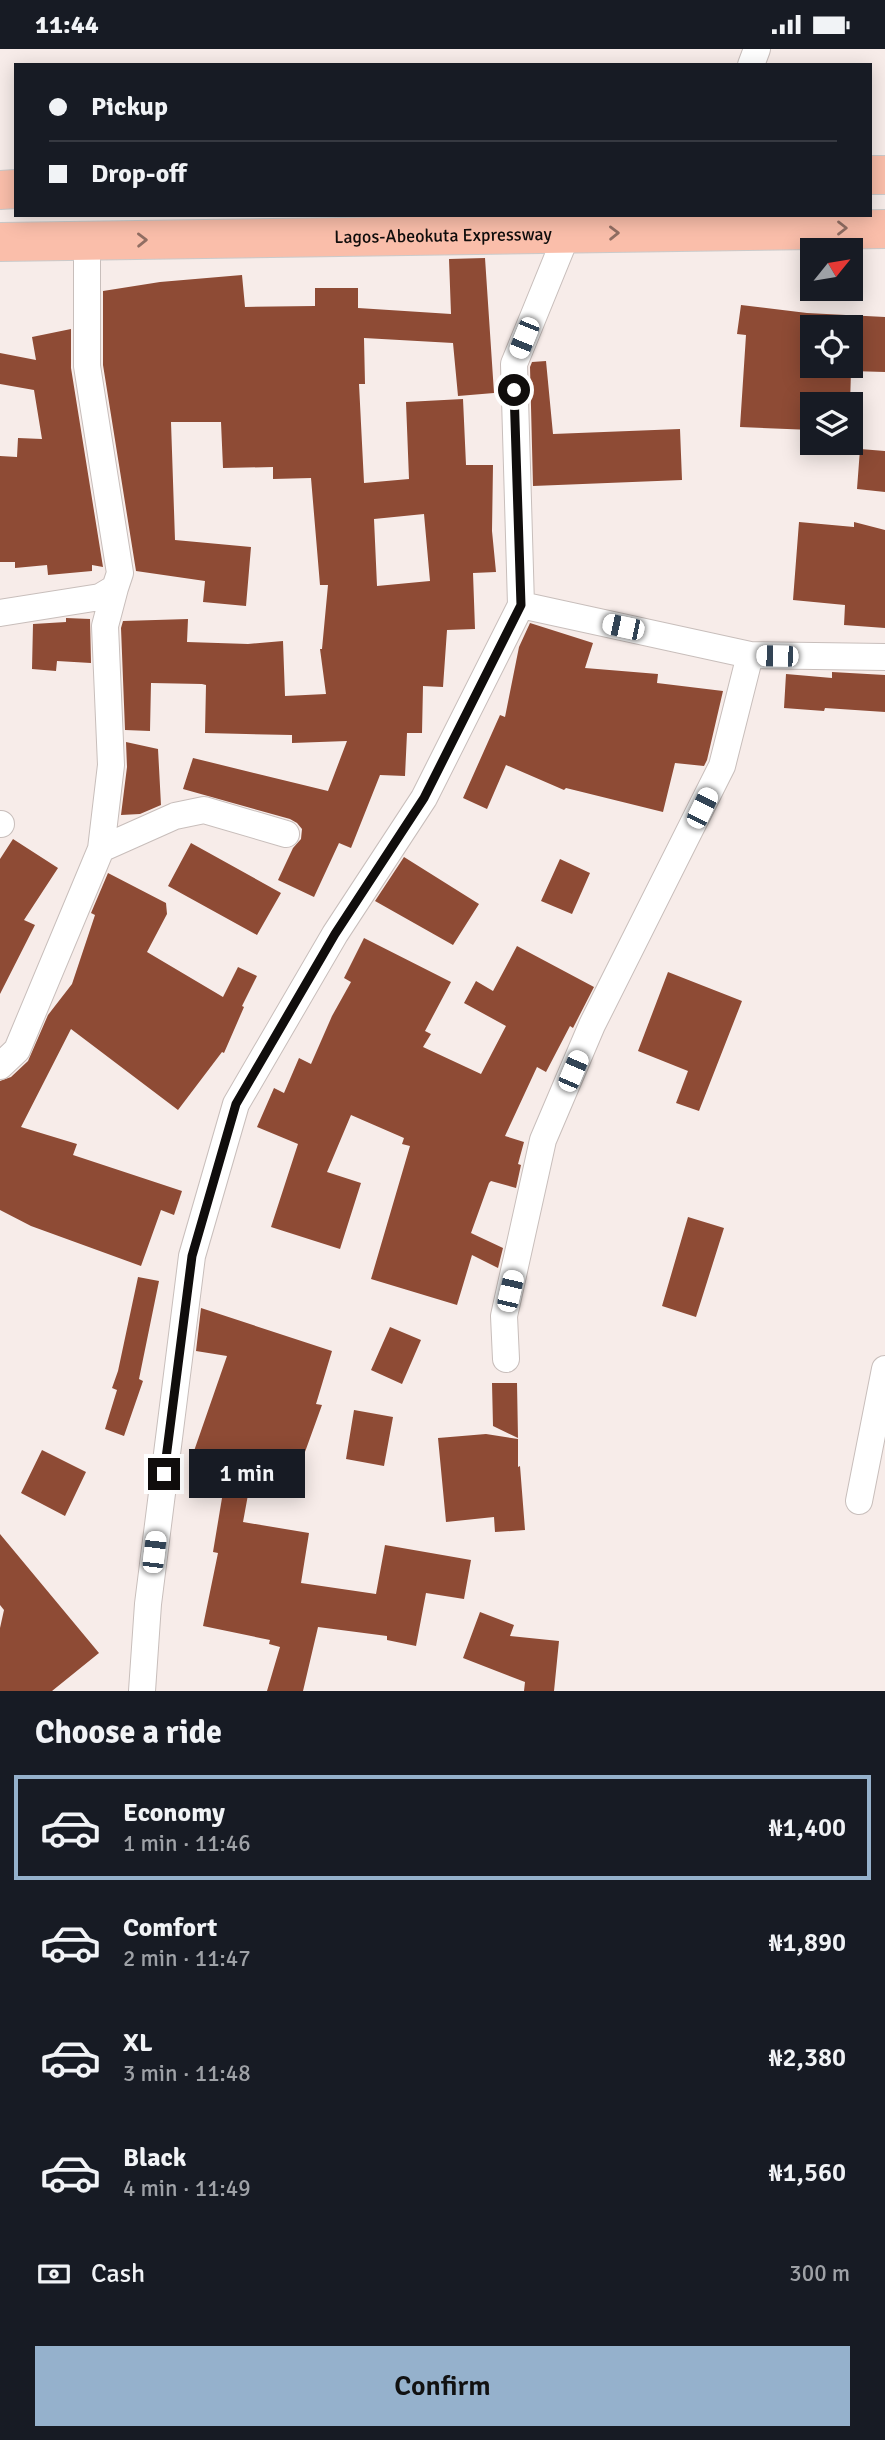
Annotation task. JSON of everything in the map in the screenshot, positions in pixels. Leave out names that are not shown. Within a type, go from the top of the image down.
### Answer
[{"type":"highway","name":"Lagos-Abeokuta Expressway","points":[[0,242],[796,228],[885,229]]},
{"type":"street","points":[[142,1691],[148,1604],[192,1256],[236,1104],[335,934],[424,798],[521,605],[514,364],[567,234]]},
{"type":"street","points":[[0,1066],[17,1050],[101,849],[111,765],[105,626],[120,573],[87,366],[87,241]]},
{"type":"street","points":[[0,613],[100,597],[115,588]]},
{"type":"street","points":[[521,605],[750,655],[885,657]]},
{"type":"street","points":[[506,1359],[504,1316],[543,1140],[592,1025],[722,766],[750,655]]},
{"type":"street","points":[[101,849],[175,816],[204,810],[286,834]]},
{"type":"street","points":[[859,1501],[885,1369]]},
{"type":"building","points":[[485,258],[494,393],[458,396],[453,343],[364,338],[365,384],[359,384],[364,483],[409,479],[406,402],[463,399],[466,465],[493,465],[492,531],[496,572],[473,573],[475,629],[447,630],[443,687],[423,686],[422,733],[407,733],[405,776],[380,775],[351,848],[339,843],[314,897],[278,880],[293,848],[301,839],[302,829],[297,823],[183,789],[193,758],[328,791],[347,741],[292,743],[292,735],[205,733],[206,685],[202,684],[151,683],[150,731],[125,730],[121,628],[123,621],[188,619],[187,642],[248,644],[283,641],[285,696],[326,694],[320,649],[328,585],[320,585],[311,478],[273,479],[273,467],[223,468],[221,422],[171,422],[175,540],[251,547],[246,606],[203,602],[205,581],[136,571],[103,365],[103,291],[160,282],[242,275],[245,307],[315,306],[315,288],[358,288],[358,308],[451,314],[449,259]],"holes":[[[424,514],[430,581],[377,586],[374,519]]]},
{"type":"building","points":[[741,305],[846,315],[800,315],[800,378],[851,378],[850,392],[800,392],[800,430],[740,427],[746,335],[737,334]]},
{"type":"building","points":[[863,316],[885,317],[885,372],[863,371]]},
{"type":"building","points":[[71,329],[71,368],[103,567],[92,565],[92,571],[48,575],[47,565],[15,568],[15,562],[0,562],[0,456],[17,457],[18,438],[42,439],[34,390],[0,384],[0,353],[36,360],[32,337]]},
{"type":"building","points":[[546,361],[553,434],[680,429],[682,480],[533,486],[530,367],[532,362]]},
{"type":"building","points":[[863,449],[885,451],[885,492],[857,489],[860,455],[863,455]]},
{"type":"building","points":[[799,522],[854,527],[854,522],[885,530],[885,628],[844,625],[845,605],[793,600]]},
{"type":"building","points":[[66,618],[90,619],[91,663],[57,661],[56,671],[32,669],[33,624],[66,622]]},
{"type":"building","points":[[530,623],[593,643],[585,668],[658,674],[657,683],[723,691],[707,760],[704,766],[675,763],[663,812],[566,788],[564,790],[506,765],[487,809],[463,798],[500,715],[505,717],[519,647]]},
{"type":"building","points":[[832,672],[885,675],[885,712],[784,708],[786,674],[832,678]]},
{"type":"building","points":[[126,742],[158,749],[161,805],[140,814],[121,815],[127,767]]},
{"type":"building","points":[[13,839],[58,868],[24,920],[35,925],[0,994],[0,859]]},
{"type":"building","points":[[191,843],[281,893],[257,935],[168,886]]},
{"type":"building","points":[[404,857],[479,904],[453,945],[375,901]]},
{"type":"building","points":[[560,859],[590,873],[572,914],[541,901]]},
{"type":"building","points":[[108,873],[166,903],[167,914],[147,952],[223,997],[238,967],[257,976],[224,1053],[222,1052],[178,1110],[71,1029],[21,1127],[77,1144],[73,1155],[182,1191],[174,1215],[161,1210],[141,1266],[31,1226],[0,1210],[0,1081],[11,1077],[28,1061],[48,1015],[72,984],[95,915],[91,913]]},
{"type":"building","points":[[364,938],[451,982],[425,1031],[431,1034],[423,1047],[481,1074],[506,1026],[464,1003],[476,981],[493,991],[517,946],[594,987],[546,1072],[537,1067],[505,1136],[524,1142],[518,1164],[521,1165],[516,1188],[491,1181],[489,1183],[471,1233],[503,1248],[498,1268],[472,1255],[457,1305],[371,1279],[410,1146],[402,1144],[404,1138],[351,1115],[327,1172],[361,1183],[340,1249],[271,1227],[298,1144],[257,1127],[274,1088],[284,1093],[299,1058],[311,1064],[332,1016],[351,982],[344,978]]},
{"type":"building","points":[[668,972],[742,1001],[699,1111],[676,1103],[688,1071],[638,1051]]},
{"type":"building","points":[[688,1217],[724,1228],[696,1317],[662,1306]]},
{"type":"building","points":[[138,1277],[159,1281],[139,1379],[143,1381],[124,1436],[105,1429],[117,1390],[112,1388]]},
{"type":"building","points":[[201,1308],[332,1351],[316,1404],[322,1405],[297,1474],[254,1462],[243,1522],[309,1533],[301,1583],[376,1594],[385,1545],[471,1560],[464,1599],[426,1593],[416,1646],[387,1640],[387,1636],[318,1627],[303,1691],[267,1691],[280,1647],[269,1644],[270,1640],[203,1626],[218,1553],[213,1552],[228,1462],[194,1451],[227,1356],[196,1351]]},
{"type":"building","points":[[390,1327],[421,1340],[402,1384],[371,1370]]},
{"type":"building","points":[[492,1383],[517,1383],[518,1438],[493,1426]]},
{"type":"building","points":[[354,1410],[393,1417],[384,1466],[346,1459]]},
{"type":"building","points":[[486,1434],[518,1439],[518,1467],[520,1466],[525,1530],[495,1532],[494,1517],[446,1522],[438,1438]]},
{"type":"building","points":[[42,1450],[86,1472],[65,1516],[21,1493]]},
{"type":"building","points":[[0,1534],[99,1653],[52,1691],[0,1691],[0,1628],[4,1610],[0,1605]]},
{"type":"building","points":[[480,1612],[514,1625],[510,1636],[559,1641],[554,1691],[524,1691],[525,1682],[463,1658]]},
{"type":"route","points":[[164,1474],[192,1256],[236,1104],[335,934],[424,798],[521,605],[514,390]]}]
